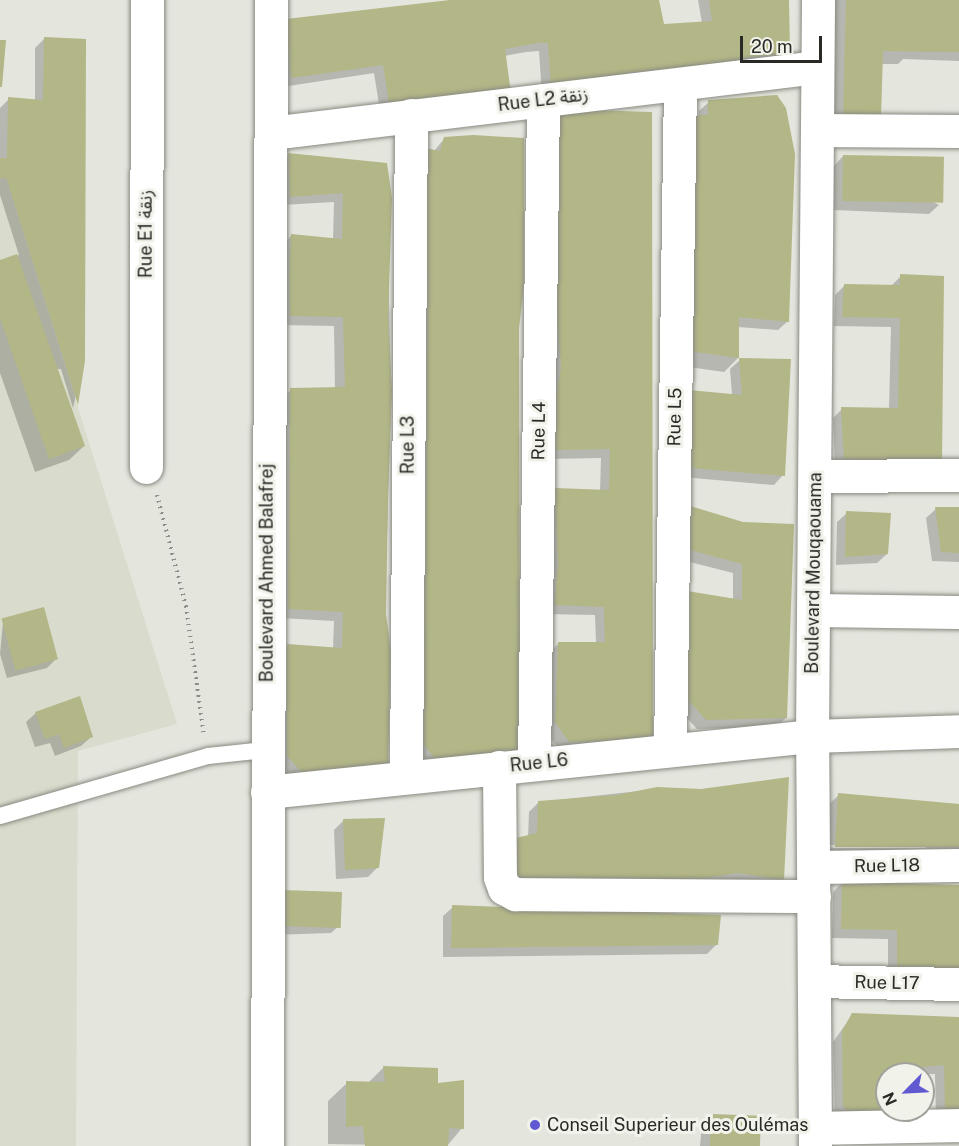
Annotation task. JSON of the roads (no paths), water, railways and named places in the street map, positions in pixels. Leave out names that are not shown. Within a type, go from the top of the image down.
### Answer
[{"type":"street","name":"Rue E1 زنقة","points":[[146,467],[147,0]]},
{"type":"street","name":"Boulevard Ahmed Balafrej","points":[[267,1146],[265,750],[271,0]]},
{"type":"street","name":"Boulevard Mouqaouama","points":[[815,1137],[812,736],[816,476],[818,0]]},
{"type":"street","name":"Rue L2 زنقة","points":[[271,133],[816,67]]},
{"type":"street","name":"Rue L5","points":[[670,750],[680,84]]},
{"type":"street","name":"Rue L4","points":[[534,763],[543,100]]},
{"type":"street","name":"Rue L3","points":[[406,776],[411,115]]},
{"type":"street","points":[[817,130],[959,131]]},
{"type":"street","points":[[816,476],[959,475]]},
{"type":"street","points":[[814,610],[959,612]]},
{"type":"street","name":"Rue L6","points":[[267,792],[499,766],[812,736],[959,731]]},
{"type":"street","name":"Rue L18","points":[[499,766],[500,877],[504,888],[515,894],[814,881],[959,865]]},
{"type":"street","name":"Rue L17","points":[[814,981],[959,984]]},
{"type":"street","points":[[815,1137],[959,1125]]},
{"type":"lane","points":[[0,816],[208,756],[265,750]]},
{"type":"place","name":"Conseil Superieur des Oulémas","points":[[535,1125]]}]
